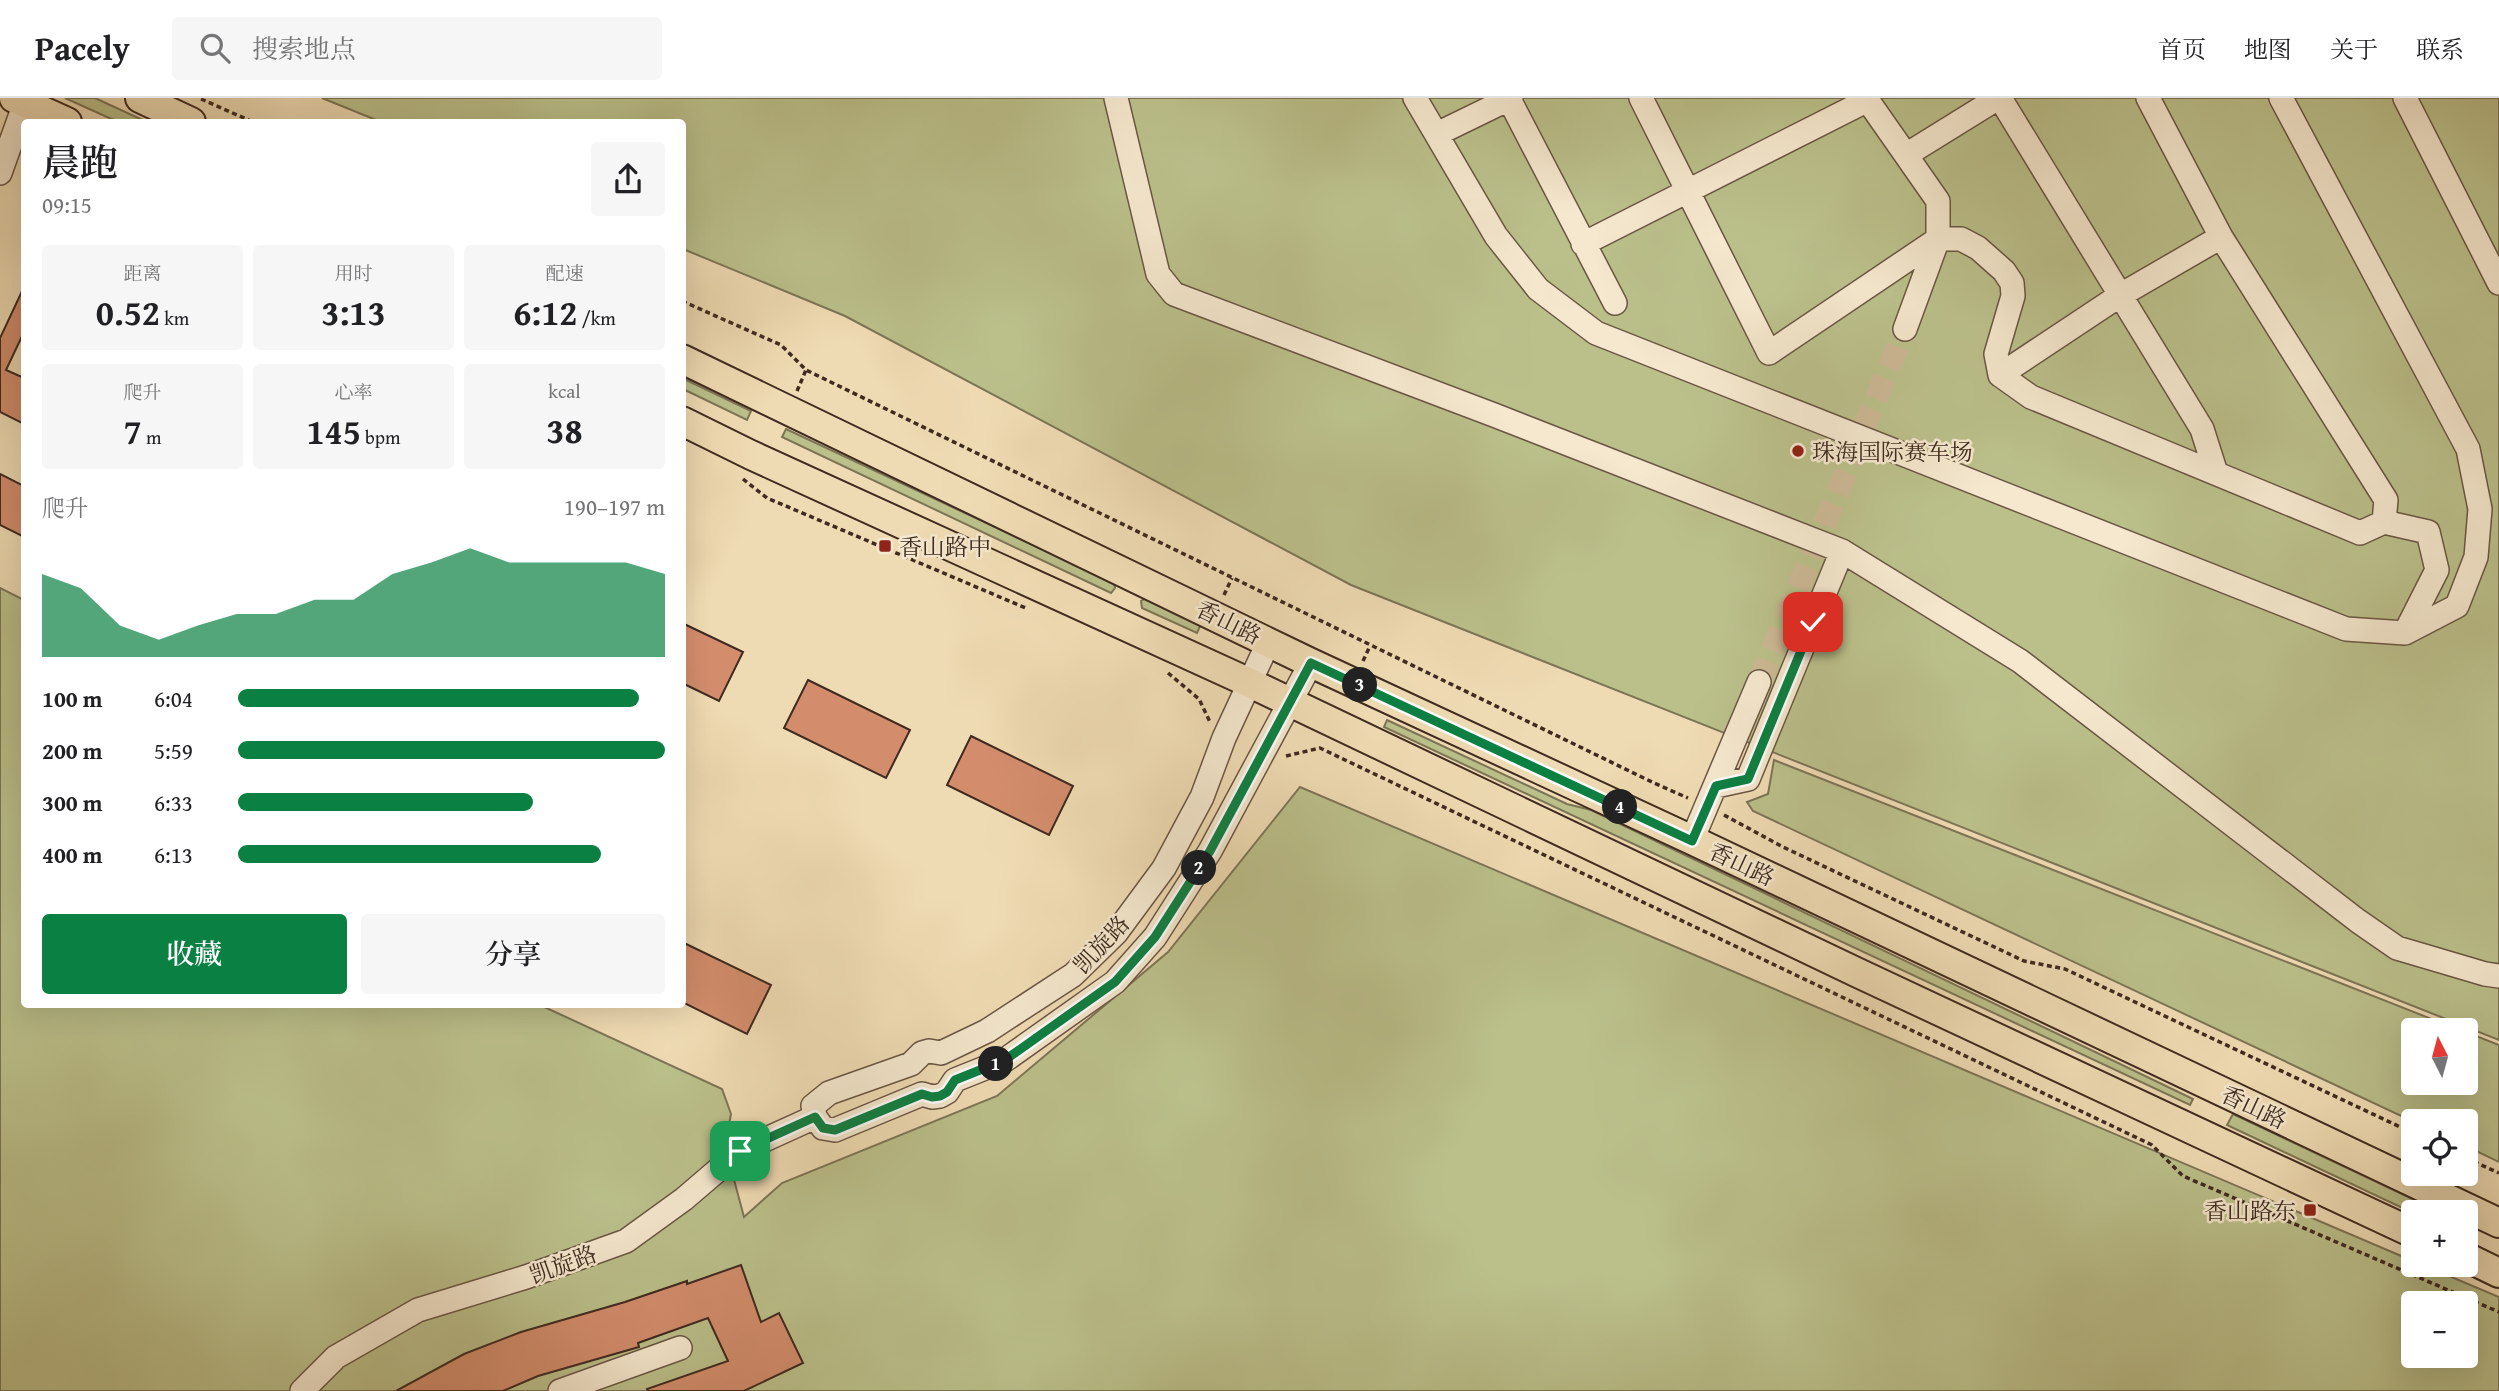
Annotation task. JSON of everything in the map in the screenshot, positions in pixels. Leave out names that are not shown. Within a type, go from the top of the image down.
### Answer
[{"type":"main road","points":[[140,98],[185,119]]},
{"type":"main road","points":[[19,101],[60,119]]},
{"type":"main road","name":"香山路","points":[[686,361],[1311,663],[2499,1223]]},
{"type":"main road","name":"香山路","points":[[686,423],[1250,683],[1856,972],[2401,1227]]},
{"type":"main road","points":[[2478,1263],[2499,1273]]},
{"type":"street","points":[[1116,98],[1158,274],[1174,294],[1842,551],[2020,661],[2397,948],[2499,976]]},
{"type":"street","points":[[1415,98],[1496,236],[1538,289],[1596,333],[2346,629],[2405,633],[2457,606],[2476,557],[2480,509],[2468,449],[2281,98]]},
{"type":"street","points":[[1437,134],[1510,98],[1615,303]]},
{"type":"street","points":[[1641,98],[1769,353],[1938,239],[1961,239],[1978,248],[2004,271],[2012,283],[2013,296],[1996,354],[2000,375],[2031,397],[2360,533],[2384,522],[2428,532],[2437,570],[2405,633]]},
{"type":"street","points":[[1906,155],[1999,98],[2202,429],[2216,473]]},
{"type":"street","points":[[2148,98],[2221,237],[2386,500],[2384,522]]},
{"type":"street","points":[[2405,98],[2499,283]]},
{"type":"street","points":[[1583,244],[1867,99],[1938,201],[1938,239],[1905,329]]},
{"type":"street","points":[[0,173],[19,101]]},
{"type":"street","points":[[2000,375],[2119,296],[2221,237]]},
{"type":"street","points":[[1716,786],[1748,779],[1842,551]]},
{"type":"street","name":"凯旋路","points":[[1269,641],[1224,738],[1202,797],[1171,856],[1116,933],[1073,975],[987,1031],[941,1053],[922,1053],[911,1064],[829,1093],[813,1106],[815,1117],[823,1128],[835,1130],[922,1094],[940,1096],[947,1092],[955,1080],[1005,1060],[1115,982],[1155,937],[1210,851],[1311,663]]},
{"type":"street","points":[[1692,841],[1759,682]]},
{"type":"street","points":[[941,1053],[950,1059],[955,1080]]},
{"type":"street","points":[[911,1064],[909,1079],[922,1094]]},
{"type":"street","name":"凯旋路","points":[[302,1391],[336,1357],[418,1310],[526,1277],[626,1241],[684,1199],[740,1151],[815,1117]]},
{"type":"street","points":[[560,1391],[680,1348]]},
{"type":"path","points":[[199,98],[246,119]]},
{"type":"path","points":[[686,304],[781,345],[806,370],[1654,783]]},
{"type":"path","points":[[740,476],[767,498],[1033,612]]},
{"type":"path","points":[[1160,666],[1199,699],[1213,727]]},
{"type":"path","points":[[1285,756],[1320,748],[2152,1145],[2183,1176],[2499,1312]]},
{"type":"path","points":[[1783,847],[2024,961],[2065,969],[2401,1127]]},
{"type":"path","points":[[2478,1163],[2499,1173]]},
{"type":"green space","points":[[65,98],[95,98],[140,119],[111,119]]},
{"type":"green space","name":"珠海国际赛车场","points":[[322,98],[2499,98],[2499,1040],[2478,1032],[2478,1018],[2443,1018],[1351,585],[845,316],[686,250],[686,119],[374,119]]},
{"type":"green space","points":[[686,380],[751,411],[747,420],[686,390]]},
{"type":"green space","points":[[786,429],[1114,583],[1115,588],[1111,593],[782,437]]},
{"type":"green space","points":[[0,588],[21,598],[21,1008],[546,1008],[722,1089],[731,1114],[725,1146],[744,1217],[782,1183],[997,1096],[1168,952],[1300,787],[2401,1256],[2401,1277],[2452,1277],[2499,1297],[2499,1391],[0,1391]]},
{"type":"green space","points":[[1146,598],[1201,624],[1197,633],[1142,608],[1141,601]]},
{"type":"green space","points":[[1387,720],[1567,804],[1591,810],[2193,1099],[2190,1105],[1384,727]]},
{"type":"green space","points":[[1774,760],[2429,1018],[2401,1018],[2401,1096],[2478,1096],[2478,1037],[2499,1045],[2499,1162],[2478,1152],[2478,1109],[2401,1109],[2401,1116],[1753,811],[1747,802],[1768,794]]},
{"type":"green space","points":[[2233,1114],[2415,1200],[2401,1200],[2401,1207],[2227,1125]]},
{"type":"building","points":[[21,293],[21,338],[6,370],[21,377],[21,422],[0,412],[0,338]]},
{"type":"building","points":[[0,474],[21,484],[21,536],[0,525]]},
{"type":"building","points":[[686,625],[743,652],[719,701],[686,685]]},
{"type":"building","points":[[808,680],[910,730],[886,778],[784,728]]},
{"type":"building","points":[[971,736],[1073,786],[1049,835],[947,785]]},
{"type":"building","points":[[686,944],[771,985],[747,1034],[686,1004]]},
{"type":"building","points":[[741,1265],[761,1322],[779,1313],[803,1363],[744,1391],[647,1389],[728,1361],[708,1318],[638,1343],[639,1347],[538,1376],[503,1391],[396,1391],[464,1354],[521,1332],[687,1281],[687,1284]]},
{"type":"tunnel","points":[[1759,682],[1905,329]]},
{"type":"place","name":"珠海国际赛车场","points":[[1798,451]]},
{"type":"place","name":"香山路中","points":[[885,546]]},
{"type":"place","name":"香山路东","points":[[2310,1210]]},
{"type":"route","points":[[740,1151],[815,1117],[823,1128],[835,1130],[922,1094],[940,1096],[947,1092],[955,1080],[1005,1060],[1115,982],[1155,937],[1210,851],[1311,663],[1692,841],[1716,786],[1748,779],[1813,622]]}]
